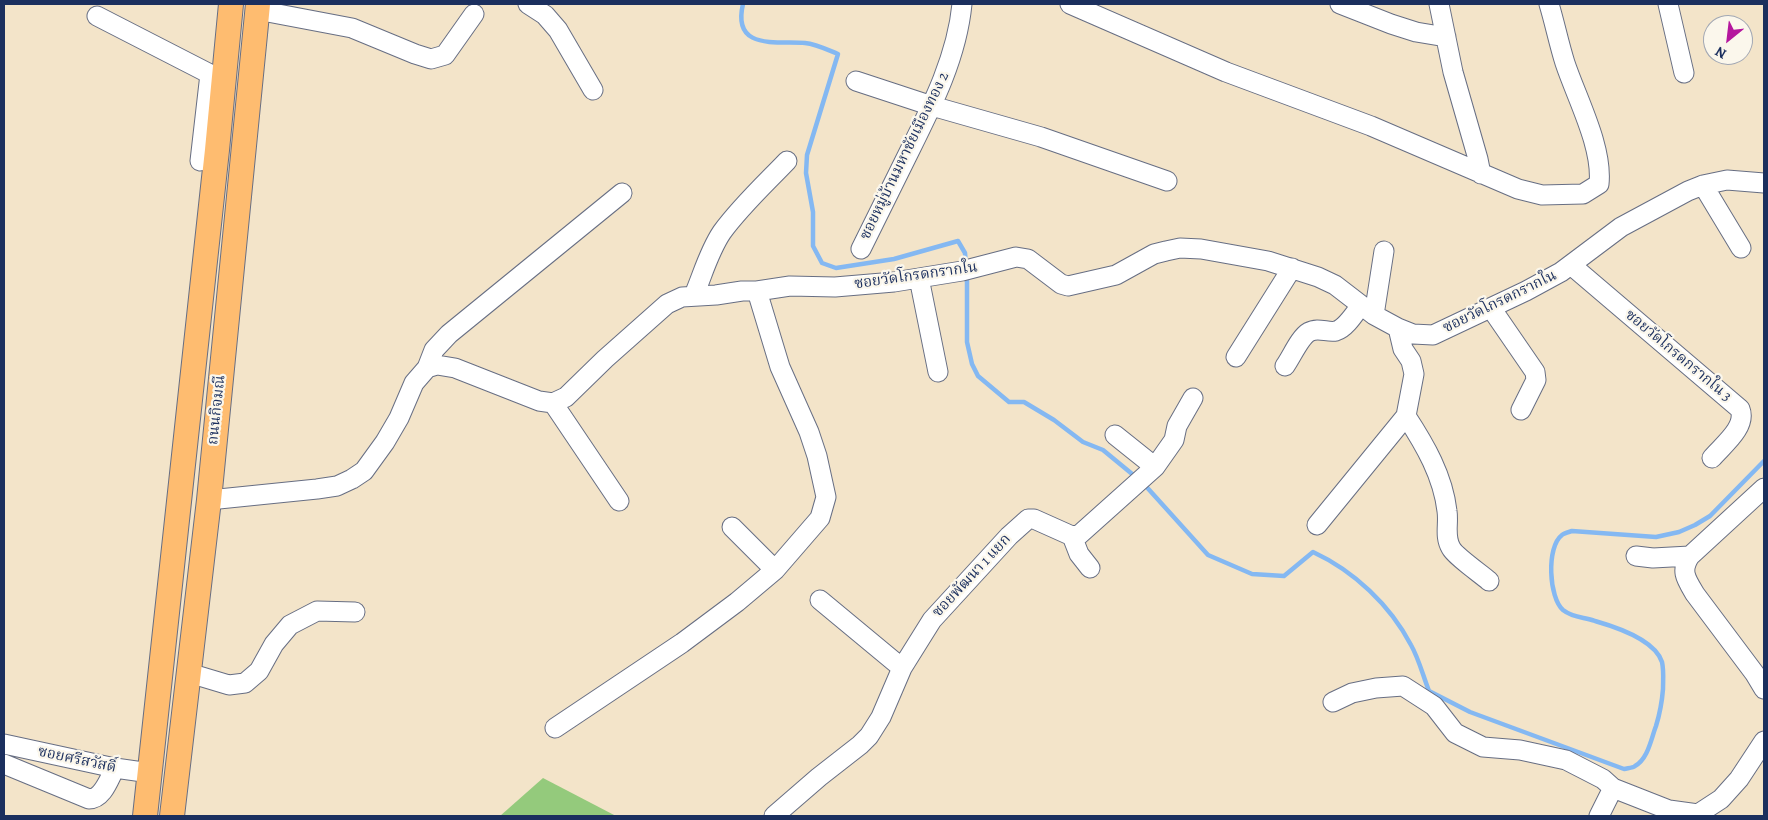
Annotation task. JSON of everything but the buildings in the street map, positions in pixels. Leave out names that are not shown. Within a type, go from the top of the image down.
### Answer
[{"type":"main road","name":"ถนนกิจมณี","points":[[145,816],[180,497],[217,75],[231,4]]},
{"type":"main road","name":"ถนนกิจมณี","points":[[172,816],[209,500],[257,7]]},
{"type":"main road","points":[[180,497],[209,500]]},
{"type":"street","points":[[528,4],[545,15],[558,30],[593,90]]},
{"type":"street","name":"ซอยหมู่บ้านมหาชัยเมืองทอง 2","points":[[861,249],[932,106],[949,64],[962,4]]},
{"type":"street","points":[[1070,4],[1098,9],[1226,72],[1371,126],[1518,189],[1542,195],[1583,194],[1599,184],[1600,172],[1594,142],[1565,62],[1549,4]]},
{"type":"street","points":[[1340,4],[1390,24],[1416,32],[1446,37]]},
{"type":"street","points":[[1439,4],[1453,72],[1481,174]]},
{"type":"street","points":[[1668,4],[1684,73]]},
{"type":"street","points":[[257,7],[352,28],[431,59],[445,55],[474,14]]},
{"type":"street","points":[[97,16],[217,75],[200,161]]},
{"type":"street","points":[[856,81],[932,106],[1040,137],[1167,181]]},
{"type":"street","points":[[694,295],[722,233],[749,200],[787,161]]},
{"type":"street","points":[[1714,182],[1741,248]]},
{"type":"street","name":"ซอยวัดโกรดกรากใน","points":[[553,403],[566,397],[667,304],[682,297],[757,291],[790,286],[855,286],[962,271],[1022,257],[1028,259],[1061,284],[1068,286],[1116,275],[1154,254],[1180,248],[1233,254],[1268,261],[1318,277],[1335,286],[1367,310],[1398,328],[1413,334],[1433,335],[1526,291],[1571,265],[1621,227],[1688,191],[1714,182],[1764,183]]},
{"type":"street","points":[[209,500],[337,486],[364,471],[385,442],[399,418],[414,382],[427,368],[434,350],[449,334],[622,193]]},
{"type":"street","points":[[1286,366],[1298,348],[1301,338],[1311,330],[1336,331],[1367,310],[1384,252]]},
{"type":"street","name":"ซอยวัดโกรดกรากใน 3","points":[[1571,265],[1740,409],[1742,415],[1740,425],[1712,458]]},
{"type":"street","points":[[1236,357],[1292,268]]},
{"type":"street","points":[[920,278],[938,372]]},
{"type":"street","points":[[555,728],[682,643],[736,602],[775,570],[820,518],[826,497],[818,456],[780,367],[757,291]]},
{"type":"street","points":[[1491,308],[1535,372],[1536,380],[1521,410]]},
{"type":"street","points":[[1317,525],[1406,416],[1414,374],[1411,361],[1403,349],[1398,328]]},
{"type":"street","points":[[427,368],[437,365],[455,368],[539,401],[553,403],[619,501]]},
{"type":"street","points":[[1090,568],[1079,554],[1072,536],[1079,535],[1155,467],[1174,440],[1177,426],[1193,398]]},
{"type":"street","points":[[1406,416],[1429,451],[1442,488],[1448,511],[1447,534],[1451,550],[1489,580]]},
{"type":"street","points":[[1115,435],[1155,467]]},
{"type":"street","points":[[1764,488],[1690,556],[1685,564],[1684,572],[1687,582],[1764,689]]},
{"type":"street","name":"ซอยพัฒนา 1 แยก","points":[[774,816],[869,736],[881,717],[902,668],[932,620],[1009,536],[1024,522],[1034,519],[1072,536]]},
{"type":"street","points":[[732,527],[775,570]]},
{"type":"street","points":[[1636,556],[1653,558],[1690,556]]},
{"type":"street","points":[[820,600],[902,668]]},
{"type":"street","points":[[188,673],[229,685],[245,683],[258,671],[274,644],[290,625],[317,611],[355,612]]},
{"type":"street","points":[[1333,702],[1352,693],[1376,688],[1403,686],[1434,706],[1455,733],[1483,747],[1520,750],[1566,760],[1603,778],[1613,788],[1669,810],[1698,814],[1721,799],[1739,779],[1764,741]]},
{"type":"street","name":"ซอยศรีสวัสดิ์","points":[[4,744],[115,768],[150,773]]},
{"type":"street","points":[[4,764],[89,799],[99,796],[115,768]]},
{"type":"street","points":[[1599,816],[1613,788]]},
{"type":"green space","points":[[543,778],[616,816],[500,816]]},
{"type":"waterway","points":[[743,4],[741,19],[744,29],[750,36],[769,42],[805,43],[822,47],[838,54],[807,155],[806,173],[813,212],[813,246],[822,263],[836,268],[894,259],[958,241],[965,253],[966,266]]},
{"type":"waterway","points":[[967,273],[967,342],[972,364],[978,376],[1009,402],[1024,402],[1054,420],[1083,442],[1103,450],[1137,478]]},
{"type":"waterway","points":[[1143,483],[1208,555],[1252,574],[1284,576],[1313,552],[1343,569],[1370,591],[1393,616],[1414,650],[1429,691],[1470,712],[1624,769],[1639,763],[1651,743],[1659,717],[1662,698],[1662,662],[1652,647],[1634,636],[1604,624],[1571,615],[1563,610],[1558,604],[1552,584],[1553,550],[1557,541],[1563,534],[1572,531],[1656,537],[1679,532],[1710,516],[1764,461]]}]
